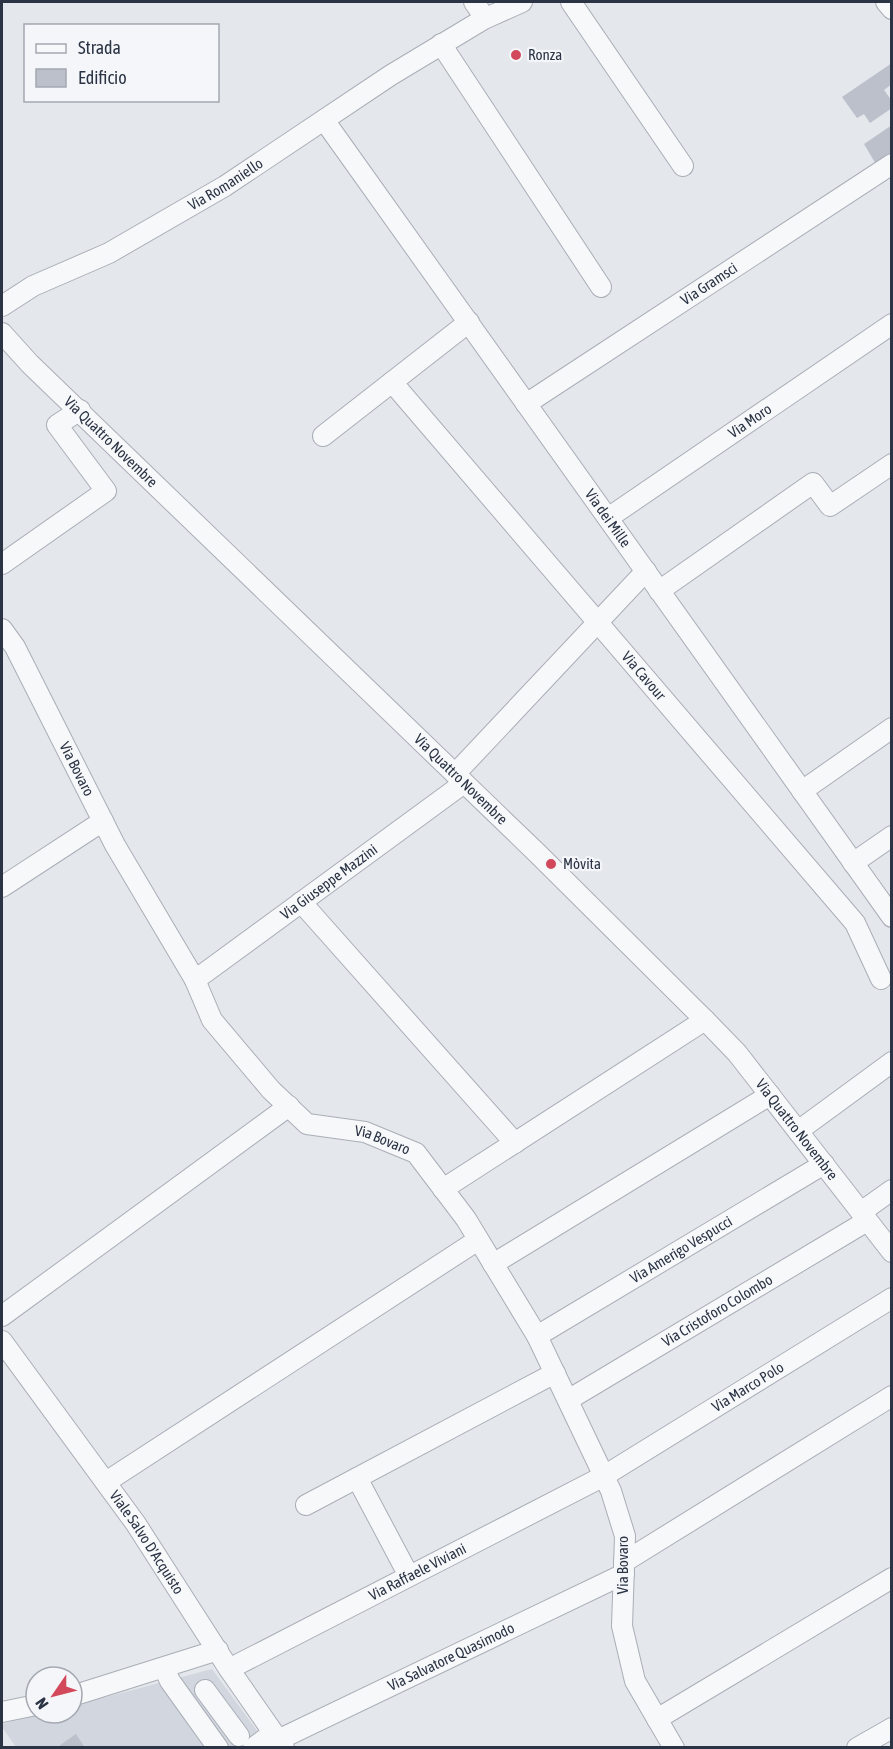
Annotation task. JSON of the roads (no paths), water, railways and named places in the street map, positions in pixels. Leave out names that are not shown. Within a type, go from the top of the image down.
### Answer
[{"type":"street","points":[[474,2],[485,18]]},
{"type":"street","name":"Via Romaniello","points":[[2,306],[33,286],[110,253],[206,197],[441,44],[485,18],[522,2]]},
{"type":"street","points":[[571,2],[683,165]]},
{"type":"street","points":[[886,2],[891,9]]},
{"type":"street","points":[[441,44],[601,287]]},
{"type":"street","name":"Via dei Mille","points":[[324,120],[891,917]]},
{"type":"street","name":"Via Gramsci","points":[[526,404],[891,164]]},
{"type":"street","points":[[323,436],[469,322]]},
{"type":"street","name":"Via Moro","points":[[608,518],[891,324]]},
{"type":"street","name":"Via Quattro Novembre","points":[[2,333],[30,364],[460,779],[737,1053],[891,1252]]},
{"type":"street","name":"Via Cavour","points":[[392,382],[855,923],[881,979]]},
{"type":"street","points":[[2,564],[106,491],[57,425],[80,410]]},
{"type":"street","points":[[659,591],[813,483],[830,506],[891,464]]},
{"type":"street","name":"Via Giuseppe Mazzini","points":[[195,980],[301,902],[460,779],[646,571]]},
{"type":"street","name":"Via Bovaro","points":[[2,629],[15,647],[115,845],[195,980],[212,1020],[271,1090],[307,1124],[364,1132],[416,1153],[478,1240],[537,1336],[611,1491],[625,1536],[622,1626],[635,1681],[674,1748]]},
{"type":"street","points":[[802,790],[891,728]]},
{"type":"street","points":[[2,887],[103,820]]},
{"type":"street","points":[[853,863],[891,836]]},
{"type":"street","points":[[301,902],[515,1143]]},
{"type":"street","points":[[443,1189],[705,1020]]},
{"type":"street","points":[[798,1131],[891,1062]]},
{"type":"street","points":[[493,1264],[770,1095]]},
{"type":"street","points":[[2,1316],[289,1106]]},
{"type":"street","name":"Via Amerigo Vespucci","points":[[537,1336],[824,1164]]},
{"type":"street","name":"Via Cristoforo Colombo","points":[[568,1400],[864,1216],[891,1190]]},
{"type":"street","points":[[106,1482],[478,1240]]},
{"type":"street","name":"Via Marco Polo","points":[[604,1476],[891,1298]]},
{"type":"street","name":"Viale Salvo D'Acquisto","points":[[2,1341],[136,1524],[278,1740]]},
{"type":"street","points":[[306,1505],[555,1373]]},
{"type":"street","name":"Via Salvatore Quasimodo","points":[[214,1743],[241,1736],[278,1740],[624,1568],[891,1396]]},
{"type":"street","name":"Via Raffaele Viviani","points":[[229,1668],[604,1476]]},
{"type":"street","points":[[357,1478],[409,1576]]},
{"type":"street","points":[[657,1719],[891,1578]]},
{"type":"street","points":[[84,1692],[218,1650]]},
{"type":"street","points":[[164,1668],[170,1681],[214,1743]]},
{"type":"street","points":[[205,1690],[241,1736]]},
{"type":"street","points":[[2,1712],[24,1707]]},
{"type":"street","points":[[857,1748],[891,1728]]},
{"type":"place","name":"Ronza","points":[[516,55]]},
{"type":"place","name":"Mòvita","points":[[551,864]]}]
